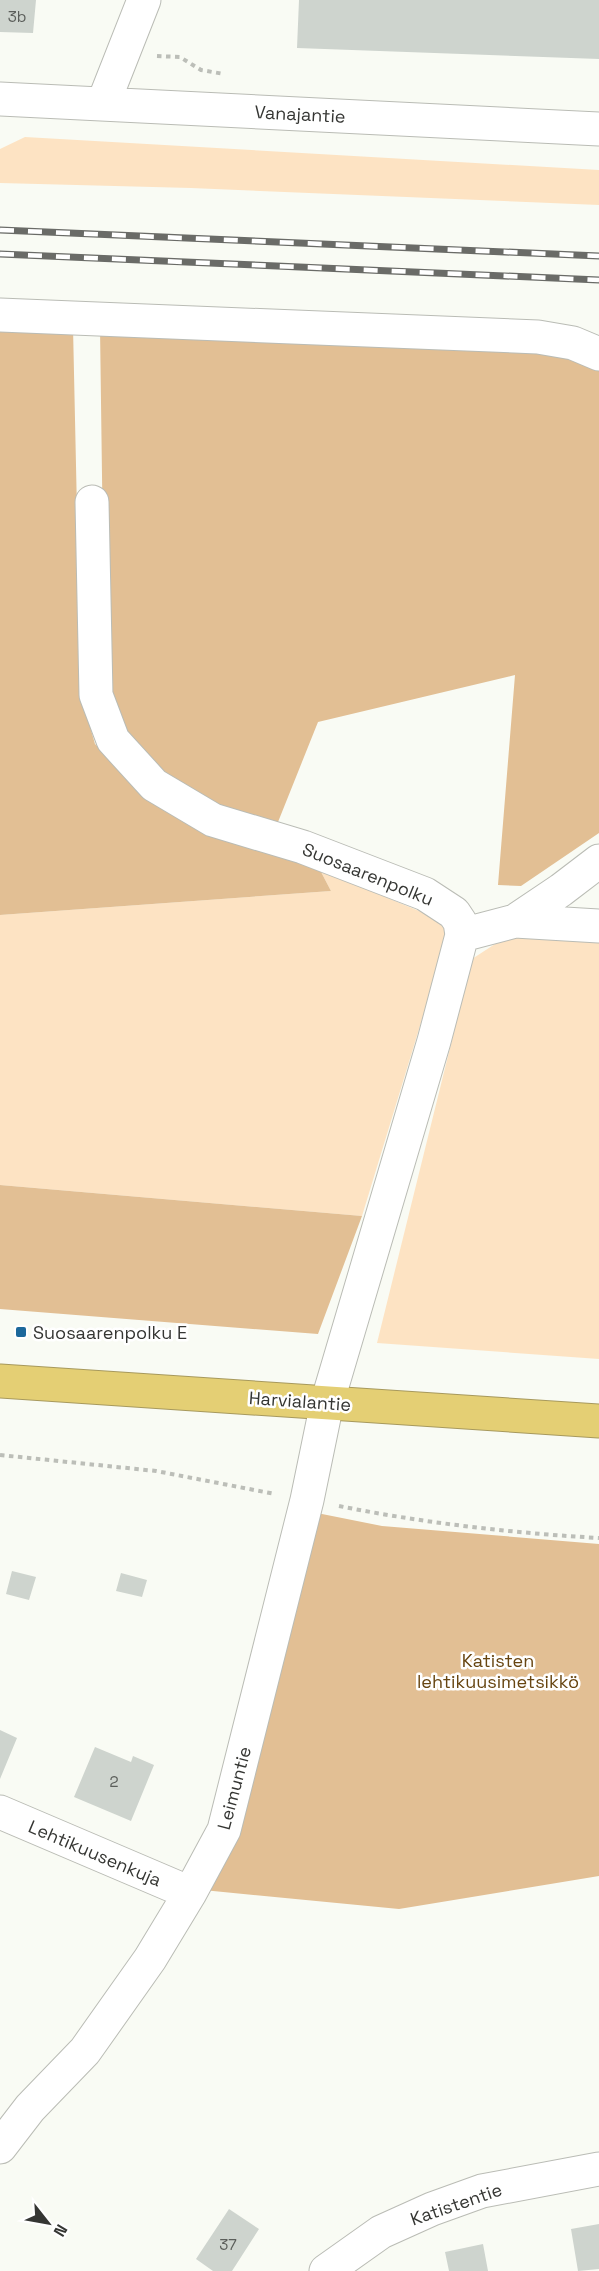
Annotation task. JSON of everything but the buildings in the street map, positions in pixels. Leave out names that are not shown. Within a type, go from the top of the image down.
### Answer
[{"type":"highway","name":"Harvialantie","points":[[0,1381],[599,1421]]},
{"type":"street","points":[[104,104],[144,0]]},
{"type":"street","name":"Vanajantie","points":[[0,99],[599,129]]},
{"type":"street","points":[[0,315],[538,337],[573,343],[599,354]]},
{"type":"street","name":"Suosaarenpolku","points":[[92,502],[96,695],[112,740],[154,785],[213,820],[303,847],[425,894],[458,917],[463,928],[462,934]]},
{"type":"street","points":[[515,921],[599,861]]},
{"type":"street","points":[[327,1403],[434,1041],[462,934],[515,921],[599,926]]},
{"type":"street","name":"Leimuntie","points":[[0,2147],[30,2108],[85,2051],[150,1959],[190,1893],[224,1830],[307,1500],[327,1403]]},
{"type":"street","name":"Lehtikuusenkuja","points":[[0,1812],[190,1893]]},
{"type":"street","name":"Katistentie","points":[[326,2271],[381,2232],[432,2209],[482,2191],[599,2169]]},
{"type":"path","points":[[123,55],[180,57],[201,70],[230,75]]},
{"type":"shaded area","points":[[25,137],[599,170],[599,205],[191,188],[0,183],[0,149]]},
{"type":"shaded area","points":[[320,870],[436,918],[448,934],[362,1216],[0,1185],[0,915],[331,891]]},
{"type":"shaded area","points":[[515,931],[599,938],[599,1359],[377,1343],[472,959]]},
{"type":"green space","points":[[0,325],[73,327],[81,695],[95,744],[147,795],[206,832],[320,870],[331,891],[0,915]]},
{"type":"green space","points":[[100,328],[599,355],[599,833],[521,886],[498,885],[515,675],[318,722],[274,832],[216,811],[120,739],[105,695]]},
{"type":"green space","points":[[0,1185],[362,1216],[318,1334],[0,1309]]},
{"type":"green space","name":"Katisten lehtikuusimetsikkö","points":[[312,1512],[382,1526],[599,1544],[599,1876],[399,1909],[203,1890]]},
{"type":"railway","points":[[0,230],[599,256]]},
{"type":"railway","points":[[0,254],[599,280]]},
{"type":"place","name":"Suosaarenpolku E","points":[[21,1332]]}]
